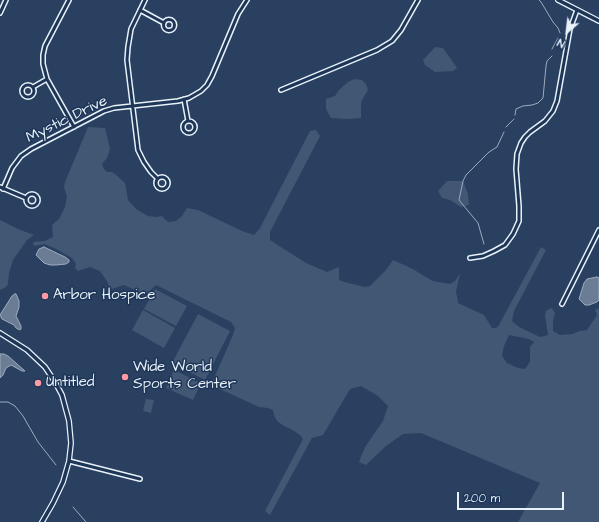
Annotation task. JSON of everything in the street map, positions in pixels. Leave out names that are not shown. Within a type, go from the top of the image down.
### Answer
[{"type":"street","points":[[0,12],[6,0]]},
{"type":"street","points":[[69,0],[45,46],[43,64],[47,79],[74,127]]},
{"type":"street","points":[[144,0],[131,29],[126,60],[138,150],[144,162],[157,178]]},
{"type":"street","name":"Mystic Drive","points":[[2,188],[12,168],[21,156],[31,149],[105,111],[114,108],[178,101],[195,95],[201,91],[207,85],[212,76],[238,14],[247,0]]},
{"type":"street","points":[[281,90],[377,50],[392,41],[418,0]]},
{"type":"street","points":[[558,0],[599,21]]},
{"type":"street","points":[[140,10],[164,23]]},
{"type":"street","points":[[470,258],[483,256],[505,245],[513,234],[519,221],[516,169],[517,154],[525,137],[545,121],[553,111],[557,101],[569,33],[577,10]]},
{"type":"street","points":[[33,87],[47,79]]},
{"type":"street","points":[[28,84],[33,87],[34,92],[31,96],[26,97],[23,94],[22,90],[24,86],[28,84]]},
{"type":"street","points":[[184,99],[188,121]]},
{"type":"street","points":[[188,121],[193,122],[195,125],[194,131],[190,134],[185,132],[183,127],[184,123],[188,121]]},
{"type":"street","points":[[162,176],[166,179],[168,181],[167,186],[163,189],[158,188],[155,183],[157,178],[162,176]]},
{"type":"street","points":[[2,188],[26,198]]},
{"type":"street","points":[[29,194],[35,195],[37,197],[36,205],[30,206],[27,204],[26,198],[29,194]]},
{"type":"street","points":[[562,304],[599,230]]},
{"type":"street","points":[[0,334],[27,350],[45,367],[62,396],[69,421],[71,443],[69,461],[63,482],[42,522]]},
{"type":"street","points":[[69,461],[140,479]]},
{"type":"shaded area","points":[[435,47],[443,48],[457,68],[453,71],[435,72],[425,65],[423,60]]},
{"type":"shaded area","points":[[354,79],[362,80],[366,84],[368,90],[361,102],[361,118],[331,118],[326,109],[326,99],[335,96],[339,90]]},
{"type":"shaded area","points":[[88,127],[105,128],[110,149],[107,158],[102,164],[107,172],[112,172],[125,183],[128,200],[136,209],[148,216],[162,216],[168,222],[176,221],[182,216],[187,208],[198,210],[242,231],[254,235],[260,228],[310,131],[316,130],[320,136],[270,232],[270,240],[306,263],[327,272],[339,267],[339,280],[365,287],[370,286],[386,270],[393,260],[413,269],[433,281],[450,284],[455,281],[460,274],[456,291],[458,303],[484,315],[492,328],[496,328],[541,247],[546,250],[514,311],[512,321],[519,327],[540,337],[548,335],[545,316],[546,311],[552,308],[555,313],[553,331],[560,335],[572,334],[587,330],[597,315],[595,310],[599,308],[599,522],[518,522],[540,483],[421,433],[403,434],[386,446],[366,465],[359,462],[365,447],[383,421],[388,406],[378,396],[361,386],[350,389],[323,435],[312,438],[270,515],[265,511],[303,439],[300,435],[277,421],[273,410],[259,407],[211,385],[235,328],[231,322],[156,285],[144,296],[124,285],[112,289],[100,271],[90,267],[78,271],[75,268],[76,264],[72,258],[45,244],[34,246],[33,242],[45,241],[53,237],[52,225],[59,219],[65,207],[67,196],[64,187]],"holes":[[[509,335],[529,339],[534,342],[530,347],[530,362],[525,369],[518,368],[507,363],[502,356],[504,346]]]},
{"type":"shaded area","points":[[447,181],[463,181],[468,194],[469,205],[461,207],[450,200],[442,198],[438,191]]},
{"type":"shaded area","points":[[0,220],[34,235],[27,240],[13,260],[9,273],[8,284],[0,290]]},
{"type":"shaded area","points":[[44,247],[65,257],[69,260],[69,262],[66,264],[56,265],[44,263],[36,255],[39,249]]},
{"type":"shaded area","points":[[599,278],[599,300],[589,305],[585,305],[579,299],[584,283],[587,279]]},
{"type":"shaded area","points":[[155,289],[187,306],[176,326],[144,309]]},
{"type":"shaded area","points":[[15,294],[19,301],[16,316],[21,326],[20,330],[2,319],[0,315],[12,296]]},
{"type":"shaded area","points":[[143,310],[175,328],[164,348],[132,330]]},
{"type":"shaded area","points":[[198,314],[230,331],[205,380],[172,363]]},
{"type":"shaded area","points":[[0,354],[8,356],[25,371],[11,365],[6,368],[0,378]]},
{"type":"shaded area","points":[[174,370],[201,383],[193,400],[166,388]]},
{"type":"shaded area","points":[[146,399],[154,400],[151,413],[143,411]]},
{"type":"waterway","points":[[539,0],[560,33]]},
{"type":"waterway","points":[[552,49],[558,38]]},
{"type":"waterway","points":[[515,115],[516,109],[538,103],[543,98],[547,61],[552,56]]},
{"type":"waterway","points":[[506,127],[514,119]]},
{"type":"waterway","points":[[484,244],[478,223],[459,200],[463,181],[466,175],[489,152],[497,147],[504,132]]},
{"type":"waterway","points":[[0,402],[8,402],[15,406],[23,416],[38,442],[56,465]]},
{"type":"waterway","points":[[73,507],[86,522]]},
{"type":"place","name":"Arbor Hospice","points":[[45,296]]},
{"type":"place","name":"Wide World Sports Center","points":[[125,377]]},
{"type":"place","name":"Untitled","points":[[38,383]]}]
